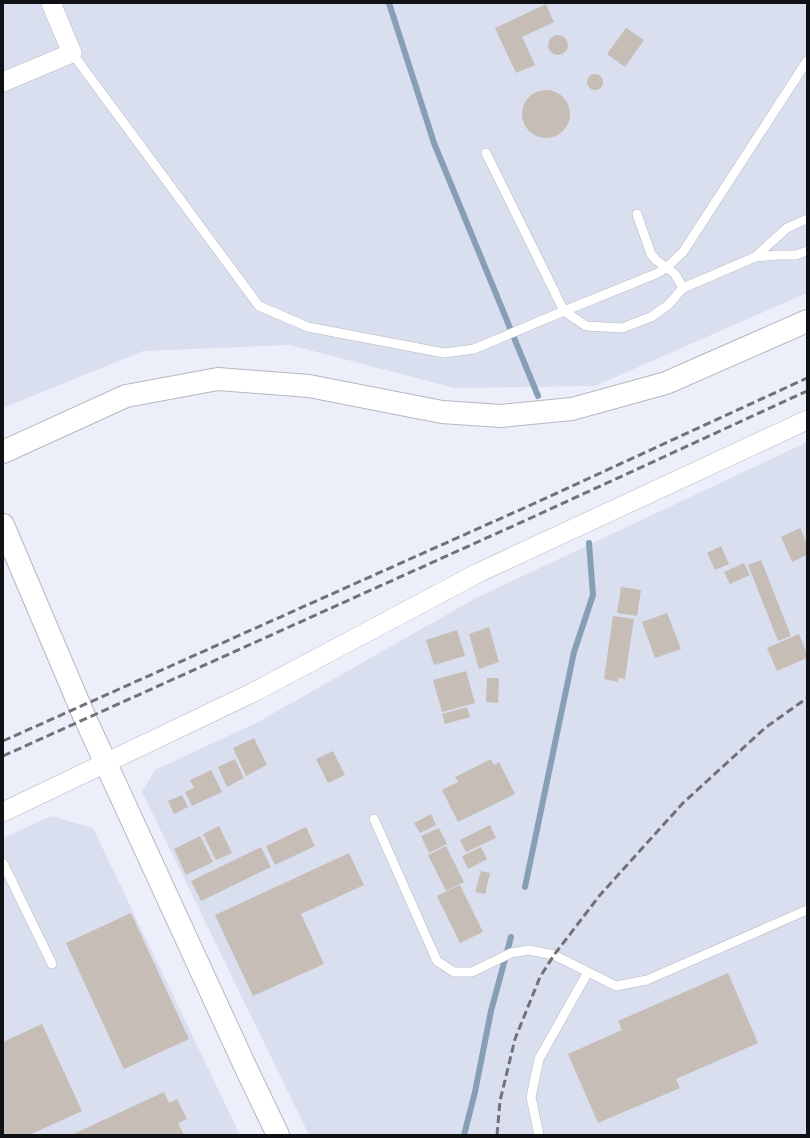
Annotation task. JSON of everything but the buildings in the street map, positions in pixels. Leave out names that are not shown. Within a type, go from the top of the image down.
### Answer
[{"type":"street","points":[[3,82],[72,53],[51,3]]},
{"type":"street","points":[[3,452],[126,396],[218,379],[309,386],[442,412],[501,416],[572,409],[666,383],[807,321]]},
{"type":"street","points":[[3,812],[254,692],[478,573],[807,420]]},
{"type":"street","points":[[3,525],[85,718],[244,1066],[278,1135]]},
{"type":"lane","points":[[72,53],[259,306],[308,327],[444,353],[474,349],[541,320],[658,273],[667,267],[684,252],[807,61]]},
{"type":"lane","points":[[486,153],[564,311],[586,326],[622,328],[651,317],[668,305],[683,288],[755,257],[796,255],[807,251]]},
{"type":"lane","points":[[637,214],[651,254],[656,260],[675,274],[683,288]]},
{"type":"lane","points":[[755,257],[787,228],[807,219]]},
{"type":"lane","points":[[374,819],[437,961],[454,972],[472,972],[511,953],[529,950],[554,955],[616,986],[647,980],[807,910]]},
{"type":"lane","points":[[3,863],[52,964]]},
{"type":"lane","points":[[539,1135],[531,1097],[539,1059],[588,972]]},
{"type":"shaded area","points":[[3,3],[807,3],[807,293],[595,386],[455,388],[290,345],[143,351],[3,408]]},
{"type":"shaded area","points":[[807,442],[807,1135],[309,1135],[142,792],[155,770],[258,722],[476,598]]},
{"type":"shaded area","points":[[51,816],[93,828],[240,1135],[3,1135],[3,838]]},
{"type":"waterway","points":[[389,3],[434,143],[538,396]]},
{"type":"waterway","points":[[525,887],[574,652],[593,595],[589,543]]},
{"type":"waterway","points":[[464,1135],[475,1092],[491,1011],[511,937]]},
{"type":"railway","points":[[3,741],[533,504],[807,378]]},
{"type":"railway","points":[[3,756],[533,517],[807,391]]},
{"type":"railway","points":[[497,1135],[500,1101],[515,1039],[540,977],[554,955],[600,895],[683,803],[765,728],[807,698]]}]
